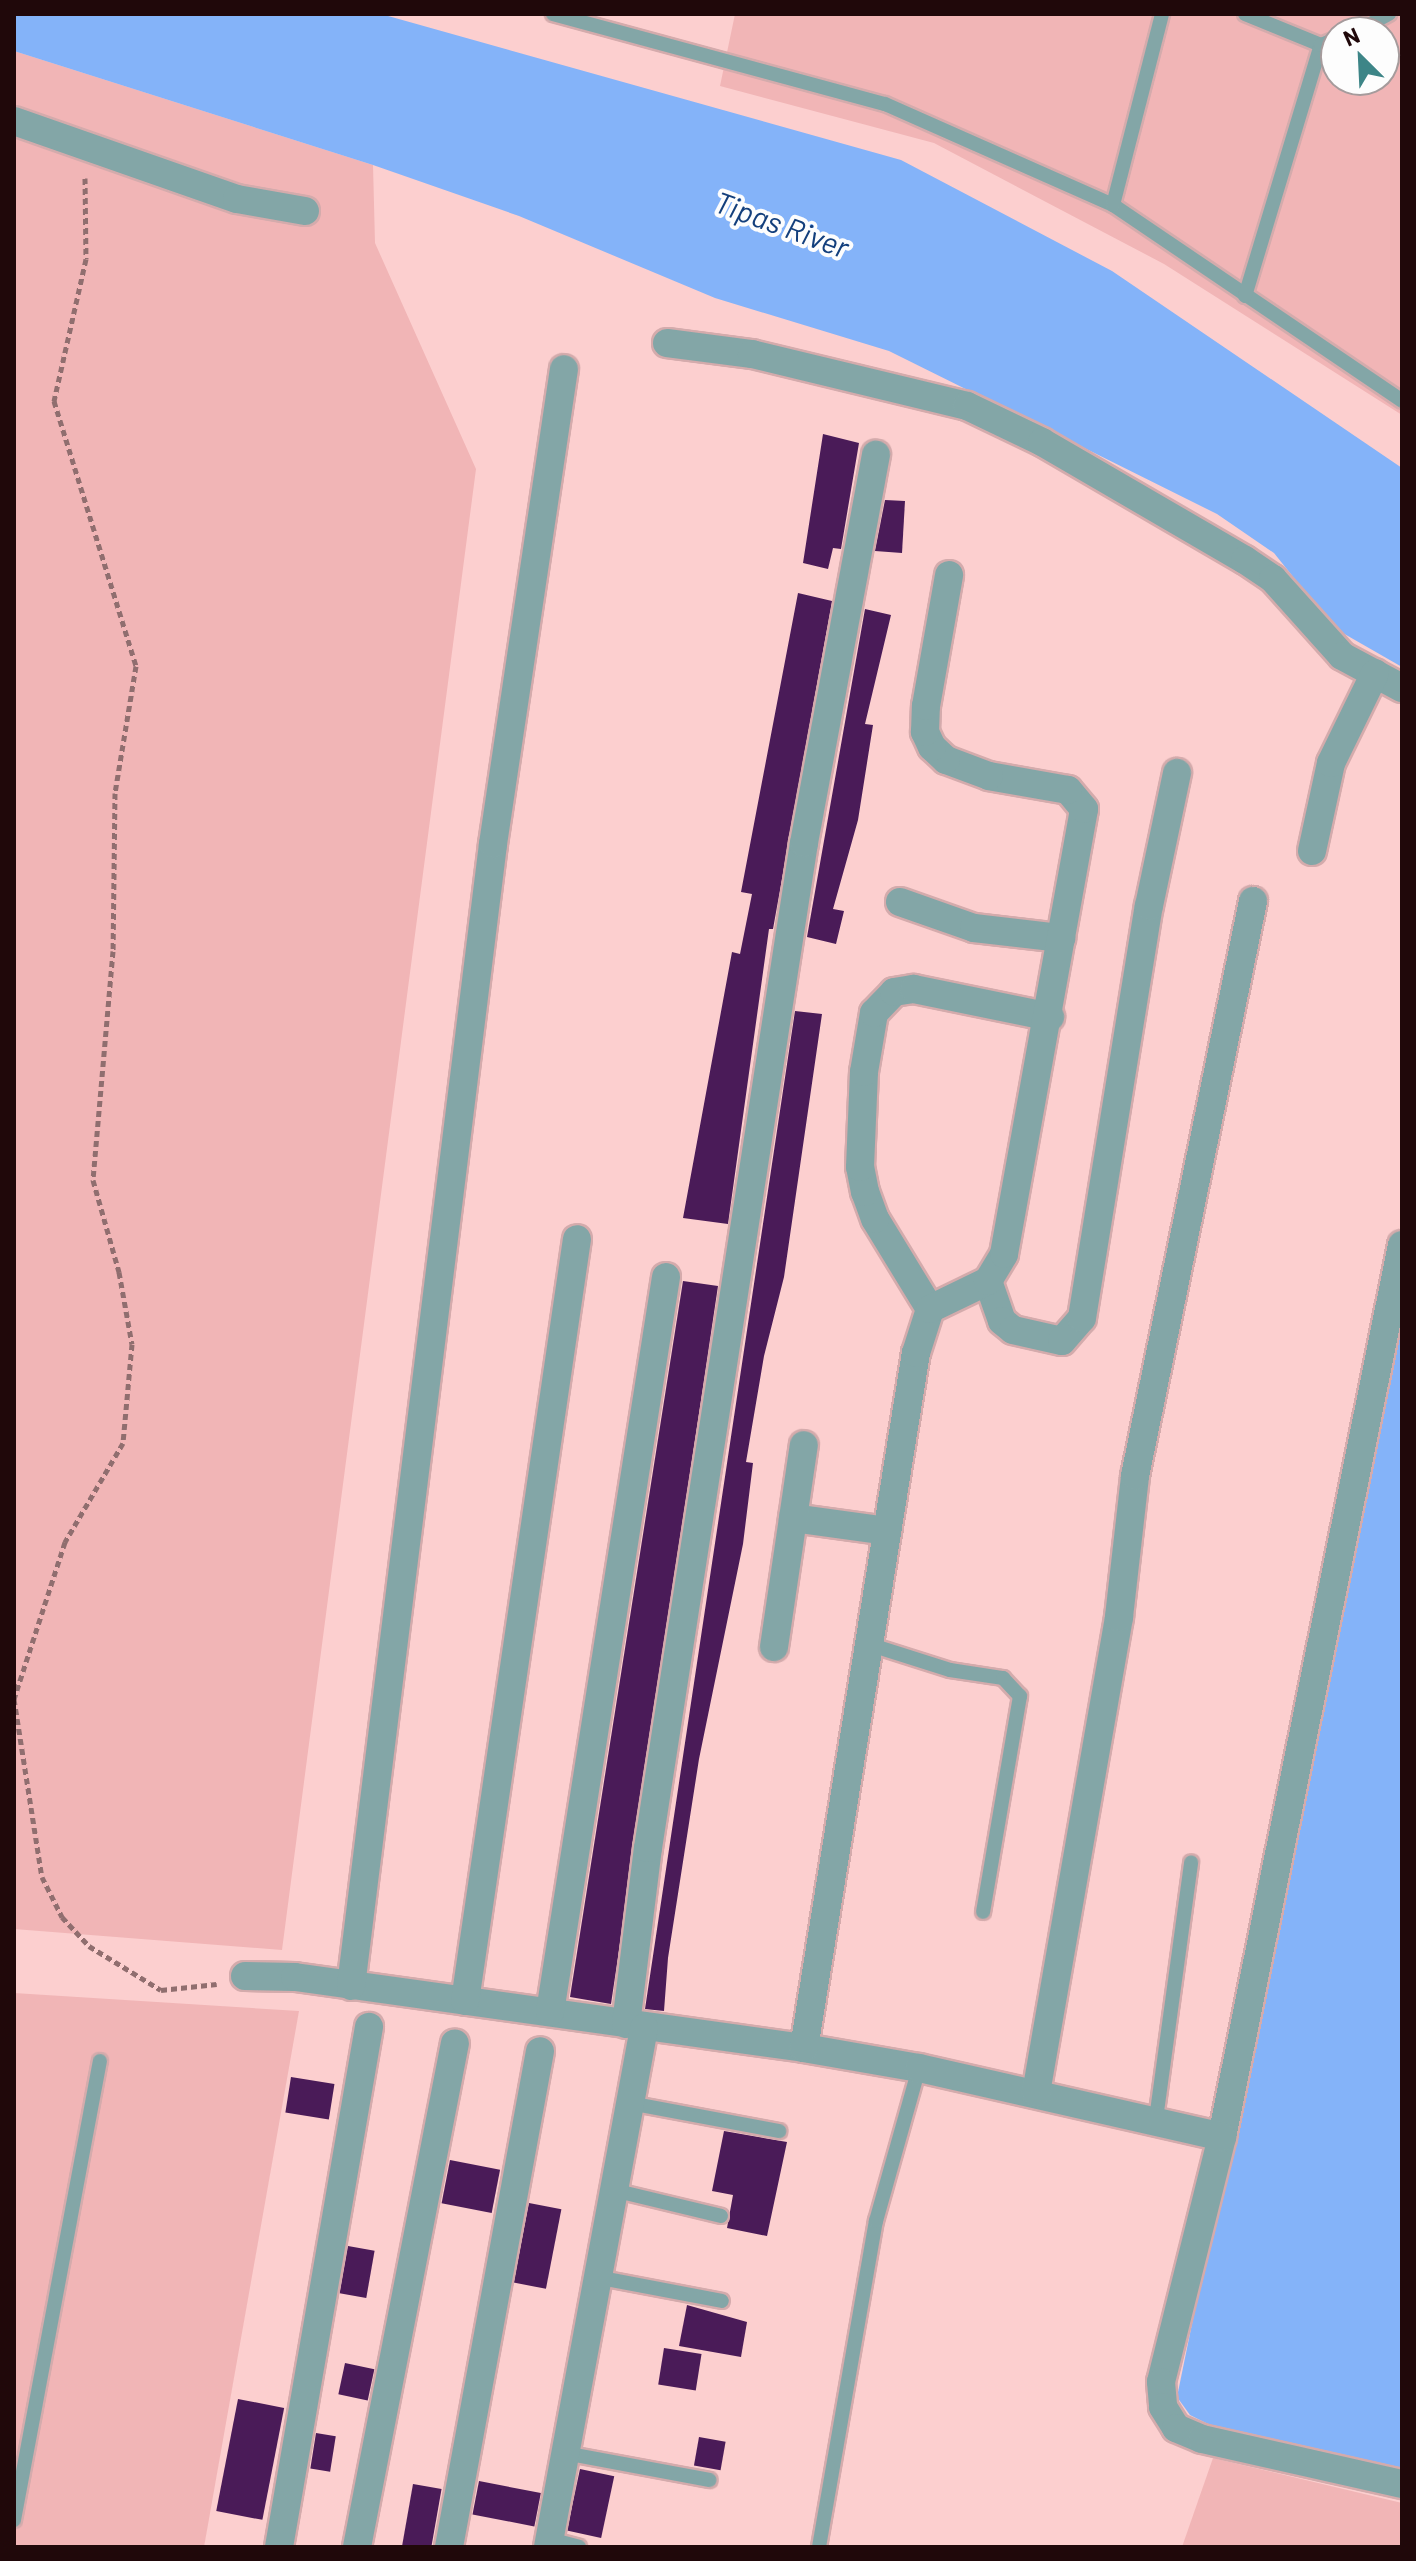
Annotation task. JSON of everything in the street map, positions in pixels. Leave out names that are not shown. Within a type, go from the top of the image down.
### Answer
[{"type":"street","points":[[14,121],[237,199],[305,211]]},
{"type":"street","points":[[667,343],[752,354],[967,406],[1042,442],[1245,560],[1273,579],[1342,656],[1402,688]]},
{"type":"street","points":[[351,1986],[493,844],[564,369]]},
{"type":"street","points":[[549,2543],[628,2103],[648,1848],[804,843],[876,455]]},
{"type":"street","points":[[804,2048],[916,1353],[930,1309],[988,1281],[1004,1254],[1050,1017],[1084,809],[1078,797],[1068,790],[989,776],[946,760],[925,732],[949,575]]},
{"type":"street","points":[[1312,851],[1331,763],[1375,673]]},
{"type":"street","points":[[988,1281],[1002,1321],[1013,1330],[1062,1341],[1082,1318],[1149,906],[1177,773]]},
{"type":"street","points":[[1036,2093],[1119,1617],[1135,1476],[1253,901]]},
{"type":"street","points":[[900,902],[974,928],[1061,938]]},
{"type":"street","points":[[930,1309],[875,1219],[860,1167],[864,1072],[874,1013],[894,992],[914,989],[1050,1017]]},
{"type":"street","points":[[465,2001],[577,1239]]},
{"type":"street","points":[[1402,1245],[1222,2137],[1161,2382],[1163,2407],[1176,2428],[1202,2439],[1402,2484]]},
{"type":"street","points":[[550,2012],[666,1277]]},
{"type":"street","points":[[774,1647],[804,1445]]},
{"type":"street","points":[[793,1518],[887,1531]]},
{"type":"street","points":[[245,1976],[295,1977],[804,2048],[919,2068],[1156,2119],[1222,2137]]},
{"type":"street","points":[[279,2547],[369,2027]]},
{"type":"street","points":[[357,2547],[455,2043]]},
{"type":"street","points":[[449,2547],[540,2051]]},
{"type":"lane","points":[[557,14],[885,104],[1113,205],[1402,401]]},
{"type":"lane","points":[[1113,205],[1162,14]]},
{"type":"lane","points":[[1245,14],[1320,45]]},
{"type":"lane","points":[[1245,296],[1320,48]]},
{"type":"lane","points":[[868,1644],[950,1670],[1003,1678],[1020,1696],[983,1912]]},
{"type":"lane","points":[[1156,2119],[1191,1862]]},
{"type":"lane","points":[[14,2520],[100,2061]]},
{"type":"lane","points":[[819,2547],[876,2221],[919,2068]]},
{"type":"lane","points":[[628,2103],[779,2131]]},
{"type":"lane","points":[[613,2190],[721,2216]]},
{"type":"lane","points":[[595,2277],[722,2301]]},
{"type":"lane","points":[[564,2453],[710,2480]]},
{"type":"lane","points":[[549,2543],[579,2547]]},
{"type":"path","points":[[85,147],[86,259],[54,401],[136,666],[115,793],[113,951],[93,1180],[119,1272],[132,1344],[123,1443],[65,1542],[14,1699],[42,1877],[62,1917],[89,1946],[161,1990],[245,1976]]},
{"type":"shaded area","points":[[735,14],[1402,14],[1402,415],[1164,264],[934,143],[720,86]]},
{"type":"shaded area","points":[[14,51],[373,165],[375,243],[476,469],[282,1950],[14,1929]]},
{"type":"shaded area","points":[[14,1993],[299,2011],[204,2547],[14,2547]]},
{"type":"shaded area","points":[[1213,2458],[1402,2503],[1402,2547],[1182,2547]]},
{"type":"water","name":"Tipas River","points":[[14,14],[381,14],[901,160],[1112,271],[1402,468],[1402,667],[1334,628],[1274,553],[1217,514],[889,351],[715,298],[519,216],[373,165],[14,51]]},
{"type":"water","points":[[1402,1300],[1402,2469],[1212,2426],[1190,2415],[1177,2397]]},
{"type":"building","points":[[823,434],[859,443],[841,549],[833,548],[828,569],[803,563]]},
{"type":"building","points":[[885,500],[905,501],[902,553],[875,551]]},
{"type":"building","points":[[798,593],[832,601],[773,929],[769,929],[728,1224],[683,1218],[732,952],[740,954],[752,894],[741,892]]},
{"type":"building","points":[[865,609],[891,615],[865,724],[873,725],[858,820],[833,909],[844,911],[836,944],[807,937]]},
{"type":"building","points":[[795,1011],[822,1014],[784,1277],[764,1356],[746,1462],[753,1463],[743,1544],[699,1759],[668,1958],[664,2011],[645,2009]]},
{"type":"building","points":[[683,1281],[718,1286],[611,2004],[570,1997]]},
{"type":"building","points":[[291,2077],[334,2084],[329,2119],[285,2113]]},
{"type":"building","points":[[724,2131],[787,2142],[767,2236],[727,2228],[733,2195],[712,2191]]},
{"type":"building","points":[[450,2160],[500,2170],[492,2213],[442,2203]]},
{"type":"building","points":[[529,2203],[561,2209],[546,2289],[514,2283]]},
{"type":"building","points":[[348,2246],[375,2251],[366,2298],[340,2293]]},
{"type":"building","points":[[687,2305],[747,2322],[741,2357],[679,2346]]},
{"type":"building","points":[[664,2348],[702,2354],[696,2390],[658,2385]]},
{"type":"building","points":[[345,2363],[374,2369],[368,2401],[338,2394]]},
{"type":"building","points":[[238,2399],[284,2408],[262,2520],[216,2511]]},
{"type":"building","points":[[316,2433],[336,2436],[330,2472],[310,2469]]},
{"type":"building","points":[[699,2437],[726,2442],[721,2470],[694,2466]]},
{"type":"building","points":[[580,2469],[614,2476],[601,2538],[567,2531]]},
{"type":"building","points":[[479,2481],[541,2493],[534,2526],[473,2514]]},
{"type":"building","points":[[413,2484],[442,2489],[431,2547],[402,2547]]}]
